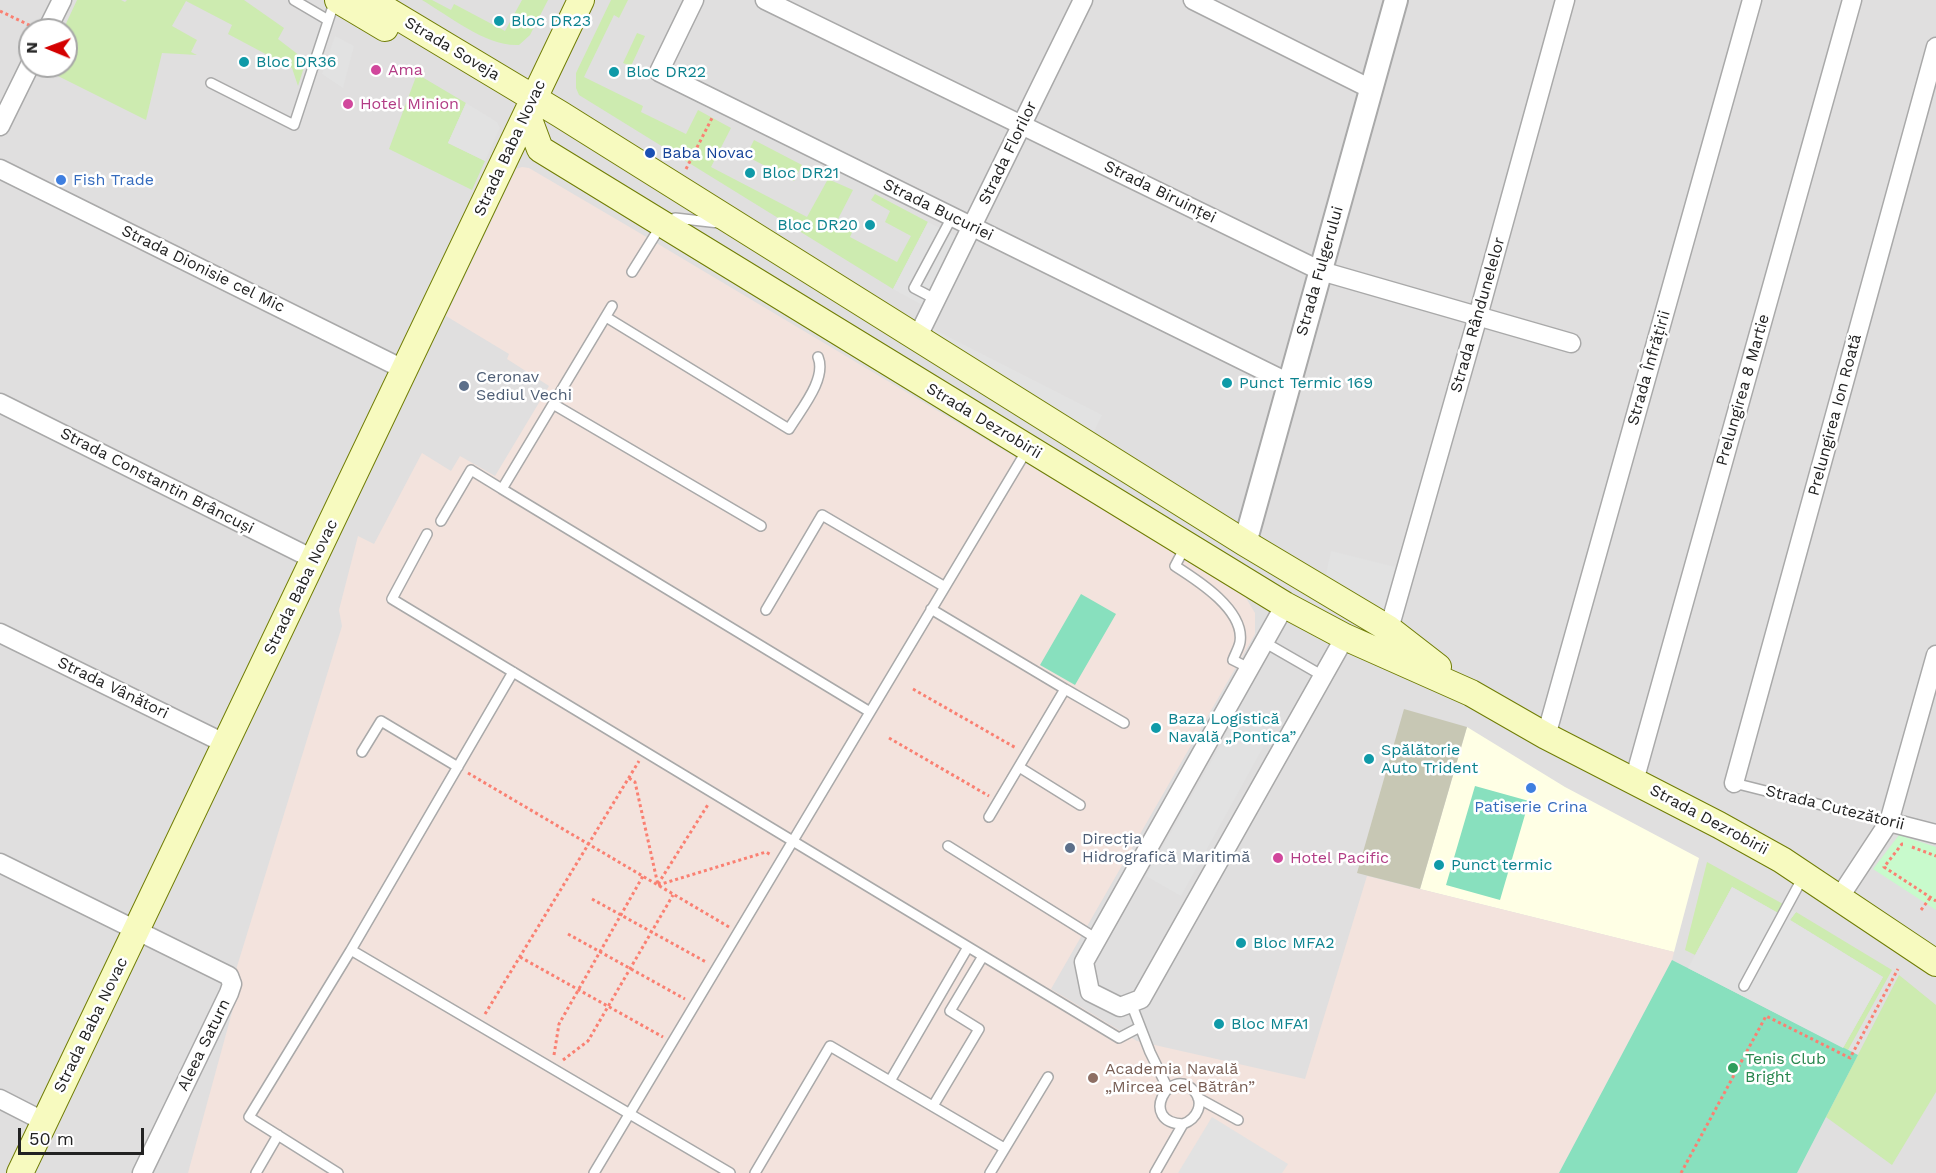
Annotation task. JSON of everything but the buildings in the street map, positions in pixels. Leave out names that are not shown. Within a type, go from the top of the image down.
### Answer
[{"type":"main road","name":"Strada Soveja","points":[[370,0],[530,106]]},
{"type":"main road","name":"Strada Baba Novac","points":[[20,1173],[581,0]]},
{"type":"main road","name":"Strada Soveja","points":[[334,7],[530,106]]},
{"type":"main road","name":"Strada Dezrobirii","points":[[530,106],[540,149],[1186,545],[1285,605],[1345,637],[1471,693],[1546,736],[1719,825],[1804,875],[1936,963]]},
{"type":"main road","name":"Strada Dezrobirii","points":[[530,106],[736,225],[1245,543],[1389,629],[1471,693]]},
{"type":"street","points":[[48,18],[62,0]]},
{"type":"street","name":"Strada Bucuriei","points":[[694,0],[659,72],[1288,383]]},
{"type":"street","name":"Strada Biruinței","points":[[765,0],[1321,271],[1571,343]]},
{"type":"street","name":"Strada Florilor","points":[[917,338],[1083,0]]},
{"type":"street","points":[[1193,0],[1371,89]]},
{"type":"street","name":"Strada Fulgerului","points":[[1245,543],[1396,0]]},
{"type":"street","name":"Strada Rândunelelor","points":[[1389,629],[1565,0]]},
{"type":"street","name":"Strada Înfrățirii","points":[[1546,736],[1752,0]]},
{"type":"street","name":"Prelungirea 8 Martie","points":[[1634,781],[1852,0]]},
{"type":"street","name":"Prelungirea Ion Roată","points":[[1734,783],[1936,47]]},
{"type":"street","points":[[0,126],[24,78]]},
{"type":"street","name":"Strada Dionisie cel Mic","points":[[0,169],[405,370]]},
{"type":"street","name":"Strada Constantin Brâncuși","points":[[0,403],[315,560]]},
{"type":"street","points":[[1285,605],[1084,962],[1090,992],[1120,1007],[1141,999],[1345,637]]},
{"type":"street","name":"Strada Vânători","points":[[0,633],[226,744]]},
{"type":"street","points":[[1839,898],[1889,822],[1936,655]]},
{"type":"street","name":"Strada Cutezătorii","points":[[1889,822],[1936,834]]},
{"type":"street","name":"Aleea Saturn","points":[[0,863],[229,976],[232,984],[142,1173]]},
{"type":"street","points":[[0,1099],[45,1122]]},
{"type":"lane","points":[[211,83],[294,125],[334,7],[294,0]]},
{"type":"lane","points":[[935,299],[914,288],[952,217]]},
{"type":"lane","points":[[632,272],[662,224],[675,218],[736,225]]},
{"type":"lane","points":[[502,489],[612,306]]},
{"type":"lane","points":[[606,317],[789,429],[819,380],[821,365],[818,357]]},
{"type":"lane","points":[[553,404],[761,526]]},
{"type":"lane","points":[[594,1173],[1028,448]]},
{"type":"lane","points":[[441,520],[471,470],[870,712]]},
{"type":"lane","points":[[766,610],[822,515],[945,587]]},
{"type":"lane","points":[[427,534],[392,599],[1119,1038],[1140,1027]]},
{"type":"lane","points":[[1186,545],[1175,566],[1213,591],[1233,617],[1239,628],[1240,641],[1233,660],[1249,668]]},
{"type":"lane","points":[[932,609],[1124,723]]},
{"type":"lane","points":[[1264,642],[1323,676]]},
{"type":"lane","points":[[338,1173],[249,1117],[351,950],[513,672]]},
{"type":"lane","points":[[989,817],[1065,689]]},
{"type":"lane","points":[[362,752],[381,721],[458,767]]},
{"type":"lane","points":[[1019,767],[1080,805]]},
{"type":"lane","name":"Strada Cutezătorii","points":[[1734,783],[1889,822]]},
{"type":"lane","points":[[948,846],[1097,939]]},
{"type":"lane","points":[[1744,986],[1804,875]]},
{"type":"lane","points":[[890,1081],[968,947]]},
{"type":"lane","points":[[351,950],[730,1173]]},
{"type":"lane","points":[[933,1106],[979,1029],[950,1011],[983,956]]},
{"type":"lane","points":[[1131,1003],[1168,1089]]},
{"type":"lane","points":[[755,1173],[830,1046],[1004,1148]]},
{"type":"lane","points":[[990,1173],[1048,1077]]},
{"type":"lane","points":[[1198,1098],[1198,1111],[1190,1122],[1183,1124],[1170,1122],[1161,1111],[1161,1098],[1168,1089],[1185,1085],[1191,1088],[1198,1098],[1238,1120]]},
{"type":"lane","points":[[1155,1173],[1183,1124]]},
{"type":"lane","points":[[256,1173],[278,1136]]},
{"type":"path","points":[[0,11],[18,19]]},
{"type":"path","points":[[685,170],[720,102]]},
{"type":"path","points":[[913,690],[1027,754]]},
{"type":"path","points":[[889,738],[998,802]]},
{"type":"path","points":[[478,1025],[645,752]]},
{"type":"path","points":[[458,767],[738,932]]},
{"type":"path","points":[[629,778],[635,782],[658,885]]},
{"type":"path","points":[[658,885],[714,794]]},
{"type":"path","points":[[1936,856],[1902,844],[1884,867],[1936,901]]},
{"type":"path","points":[[658,885],[766,852],[781,861]]},
{"type":"path","points":[[552,1069],[559,1024],[643,876]]},
{"type":"path","points":[[552,1069],[588,1041],[673,894]]},
{"type":"path","points":[[1922,910],[1930,898]]},
{"type":"path","points":[[592,899],[717,968]]},
{"type":"path","points":[[568,934],[695,1005]]},
{"type":"path","points":[[520,957],[672,1042]]},
{"type":"path","points":[[1681,1173],[1766,1016],[1850,1058],[1898,969]]},
{"type":"shaded area","points":[[0,0],[1936,0],[1936,1173],[0,1173]]},
{"type":"shaded area","points":[[335,36],[354,46],[343,88],[322,74]]},
{"type":"shaded area","points":[[466,103],[497,122],[500,128],[485,161],[448,143]]},
{"type":"shaded area","points":[[529,168],[638,232],[1243,593],[1255,613],[1255,634],[1051,989],[1137,1041],[1305,1079],[1367,876],[1674,952],[1672,960],[1559,1173],[188,1173],[240,983],[235,973],[342,626],[339,610],[358,536],[374,544],[422,453],[451,471],[460,456],[495,476],[549,386],[507,359],[509,354],[446,316],[516,169]]},
{"type":"shaded area","points":[[928,222],[960,238],[924,306],[893,289]]},
{"type":"shaded area","points":[[933,329],[1102,415],[1090,440],[928,340]]},
{"type":"shaded area","points":[[1331,551],[1395,567],[1384,612],[1325,579]]},
{"type":"shaded area","points":[[1404,709],[1467,727],[1420,889],[1357,873]]},
{"type":"shaded area","points":[[1239,713],[1271,733],[1181,896],[1146,876]]},
{"type":"shaded area","points":[[1467,727],[1565,787],[1699,858],[1674,952],[1420,889]]},
{"type":"shaded area","points":[[1732,887],[1778,913],[1783,904],[1796,912],[1790,920],[1883,977],[1843,1048],[1688,968]]},
{"type":"shaded area","points":[[1212,1117],[1288,1164],[1282,1173],[1178,1173]]},
{"type":"green space","points":[[77,0],[121,0],[125,2],[127,0],[244,0],[284,28],[278,39],[300,56],[305,64],[298,86],[292,68],[228,34],[232,25],[186,1],[172,26],[197,40],[191,52],[197,55],[162,53],[146,120],[62,78],[78,78],[78,18],[69,18]]},
{"type":"green space","points":[[422,0],[432,0],[451,10],[454,4],[505,31],[522,0],[548,0],[530,35],[519,45],[494,41],[481,36]]},
{"type":"green space","points":[[611,0],[628,0],[619,18],[614,15],[584,77],[643,106],[641,112],[686,134],[698,110],[731,128],[711,167],[807,217],[828,179],[853,190],[838,219],[854,228],[850,237],[897,262],[911,236],[885,222],[890,211],[871,200],[875,194],[928,222],[893,289],[579,95],[576,88],[576,73]]},
{"type":"green space","points":[[637,33],[645,36],[631,66],[623,63]]},
{"type":"green space","points":[[417,74],[466,103],[448,143],[485,161],[472,190],[389,149]]},
{"type":"green space","points":[[754,140],[802,165],[794,181],[746,156]]},
{"type":"green space","points":[[1081,594],[1116,614],[1075,685],[1040,665]]},
{"type":"green space","points":[[1475,786],[1529,801],[1500,900],[1446,885]]},
{"type":"green space","points":[[1899,835],[1936,847],[1936,910],[1873,869]]},
{"type":"green space","points":[[1707,862],[1783,904],[1778,913],[1732,887],[1695,955],[1685,950]]},
{"type":"green space","points":[[1796,912],[1892,970],[1848,1050],[1843,1048],[1883,977],[1790,920]]},
{"type":"green space","name":"Tenis Club Bright","points":[[1672,960],[1858,1055],[1797,1173],[1559,1173]]},
{"type":"green space","points":[[1899,975],[1936,1005],[1936,1092],[1892,1165],[1826,1117]]},
{"type":"place","name":"Bloc DR23","points":[[499,21]]},
{"type":"place","name":"Bloc DR36","points":[[244,62]]},
{"type":"place","name":"Ama","points":[[376,70]]},
{"type":"place","name":"Bloc DR22","points":[[614,72]]},
{"type":"place","name":"Hotel Minion","points":[[348,104]]},
{"type":"place","name":"Baba Novac","points":[[650,153]]},
{"type":"place","name":"Bloc DR21","points":[[750,173]]},
{"type":"place","name":"Fish Trade","points":[[61,180]]},
{"type":"place","name":"Bloc DR20","points":[[870,225]]},
{"type":"place","name":"Punct Termic 169","points":[[1227,383]]},
{"type":"place","name":"Ceronav Sediul Vechi","points":[[464,386]]},
{"type":"place","name":"Baza Logistică Navală „Pontica”","points":[[1156,728]]},
{"type":"place","name":"Spălătorie Auto Trident","points":[[1369,759]]},
{"type":"place","name":"Patiserie Crina","points":[[1531,788]]},
{"type":"place","name":"Direcția Hidrografică Maritimă","points":[[1070,848]]},
{"type":"place","name":"Hotel Pacific","points":[[1278,858]]},
{"type":"place","name":"Punct termic","points":[[1439,865]]},
{"type":"place","name":"Bloc MFA2","points":[[1241,943]]},
{"type":"place","name":"Bloc MFA1","points":[[1219,1024]]},
{"type":"place","name":"Tenis Club Bright","points":[[1733,1068]]},
{"type":"place","name":"Academia Navală „Mircea cel Bătrân”","points":[[1093,1078]]}]
